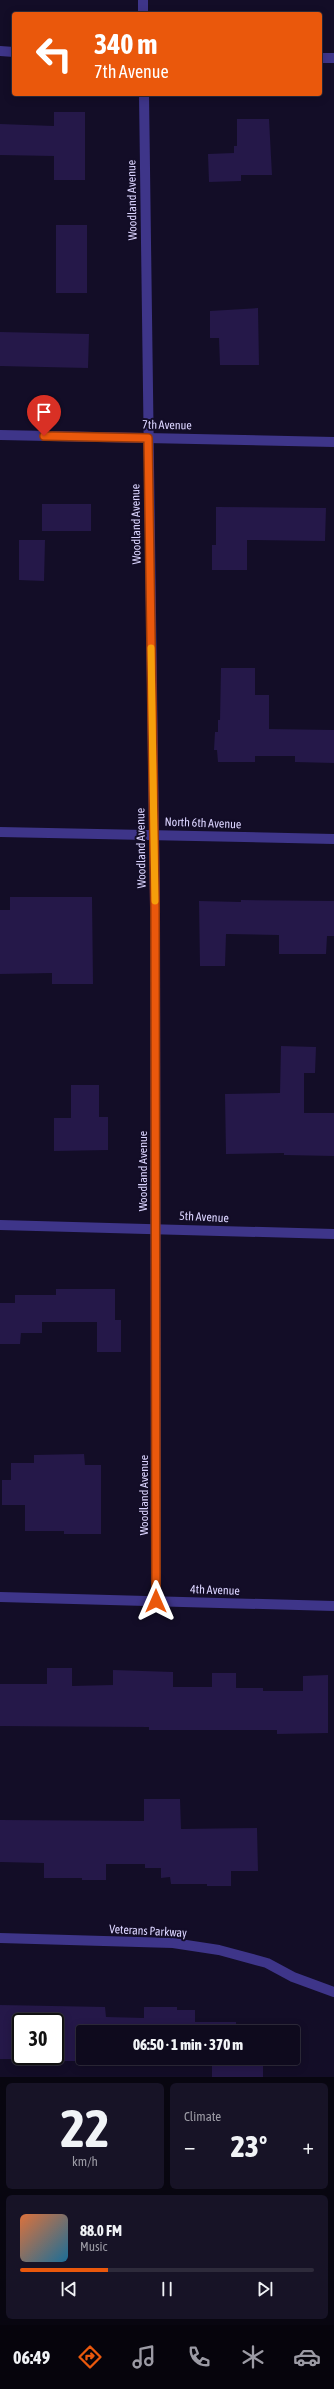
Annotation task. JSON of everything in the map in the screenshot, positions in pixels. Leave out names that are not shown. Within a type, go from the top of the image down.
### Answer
[{"type":"street","points":[[143,0],[143,12]]},
{"type":"street","points":[[0,51],[12,52]]},
{"type":"street","points":[[322,58],[334,58]]},
{"type":"street","name":"Woodland Avenue","points":[[144,96],[153,834],[156,1228],[156,1601]]},
{"type":"street","name":"7th Avenue","points":[[0,435],[334,442]]},
{"type":"street","name":"North 6th Avenue","points":[[0,832],[153,834],[334,839]]},
{"type":"street","name":"5th Avenue","points":[[0,1225],[156,1228],[334,1234]]},
{"type":"street","name":"4th Avenue","points":[[0,1597],[334,1606]]},
{"type":"street","name":"Veterans Parkway","points":[[0,1938],[173,1943],[219,1950],[267,1963],[293,1977],[334,1992]]},
{"type":"building","points":[[54,112],[85,112],[85,180],[54,180],[54,156],[0,155],[0,124],[54,126]]},
{"type":"building","points":[[237,119],[269,119],[272,175],[241,175],[241,181],[209,182],[208,154],[234,153],[234,146],[237,146]]},
{"type":"building","points":[[56,225],[87,225],[87,293],[56,293]]},
{"type":"building","points":[[258,308],[259,365],[220,365],[219,338],[210,338],[210,311]]},
{"type":"building","points":[[0,332],[89,334],[88,368],[0,366]]},
{"type":"building","points":[[42,504],[91,504],[91,531],[42,531]]},
{"type":"building","points":[[216,507],[326,508],[325,541],[247,540],[247,570],[212,570],[212,545],[216,545]]},
{"type":"building","points":[[19,540],[45,540],[44,581],[19,580]]},
{"type":"building","points":[[221,668],[255,668],[255,695],[269,695],[269,729],[334,730],[334,763],[295,762],[295,756],[255,756],[255,762],[218,762],[217,750],[214,750],[215,732],[218,732],[218,720],[220,720]]},
{"type":"building","points":[[10,897],[92,897],[93,984],[52,984],[52,973],[0,974],[0,910],[10,910]]},
{"type":"building","points":[[241,900],[334,901],[334,936],[327,936],[326,954],[279,954],[279,935],[226,934],[225,966],[200,966],[199,901],[241,902]]},
{"type":"building","points":[[281,1046],[316,1047],[315,1073],[304,1073],[304,1113],[334,1113],[334,1156],[284,1155],[284,1153],[226,1154],[225,1094],[280,1093]]},
{"type":"building","points":[[71,1085],[99,1085],[99,1117],[108,1117],[108,1150],[54,1151],[54,1118],[71,1118]]},
{"type":"building","points":[[56,1289],[115,1289],[115,1320],[121,1320],[121,1352],[97,1352],[97,1322],[42,1322],[42,1333],[21,1333],[20,1344],[0,1344],[0,1303],[15,1303],[15,1295],[56,1295]]},
{"type":"building","points":[[84,1454],[85,1465],[101,1465],[101,1534],[64,1534],[64,1531],[25,1531],[25,1505],[2,1505],[2,1480],[11,1480],[11,1463],[34,1463],[34,1455]]},
{"type":"building","points":[[47,1668],[72,1668],[72,1686],[113,1685],[113,1670],[173,1672],[173,1687],[212,1687],[212,1673],[236,1673],[236,1688],[263,1688],[263,1691],[303,1691],[303,1676],[328,1675],[328,1733],[277,1734],[277,1730],[149,1730],[149,1727],[0,1726],[0,1684],[47,1684]]},
{"type":"building","points":[[144,1799],[180,1799],[181,1829],[257,1828],[258,1871],[231,1871],[231,1886],[207,1886],[207,1884],[171,1884],[170,1877],[161,1878],[161,1868],[145,1868],[145,1864],[106,1864],[106,1880],[82,1880],[82,1878],[44,1878],[44,1863],[0,1862],[0,1820],[144,1821]]},
{"type":"building","points":[[0,2005],[105,2007],[106,2017],[144,2018],[144,2007],[177,2007],[177,2010],[195,2010],[195,2022],[236,2022],[236,2025],[76,2025],[76,2061],[64,2061],[64,2013],[12,2013],[12,2059],[0,2059]]},
{"type":"building","points":[[79,2065],[146,2065],[79,2066]]},
{"type":"building","points":[[212,2065],[263,2065],[263,2077],[212,2077]]},
{"type":"slow traffic","points":[[151,648],[155,901]]},
{"type":"route","points":[[44,436],[148,438],[155,907],[156,1601]]}]
